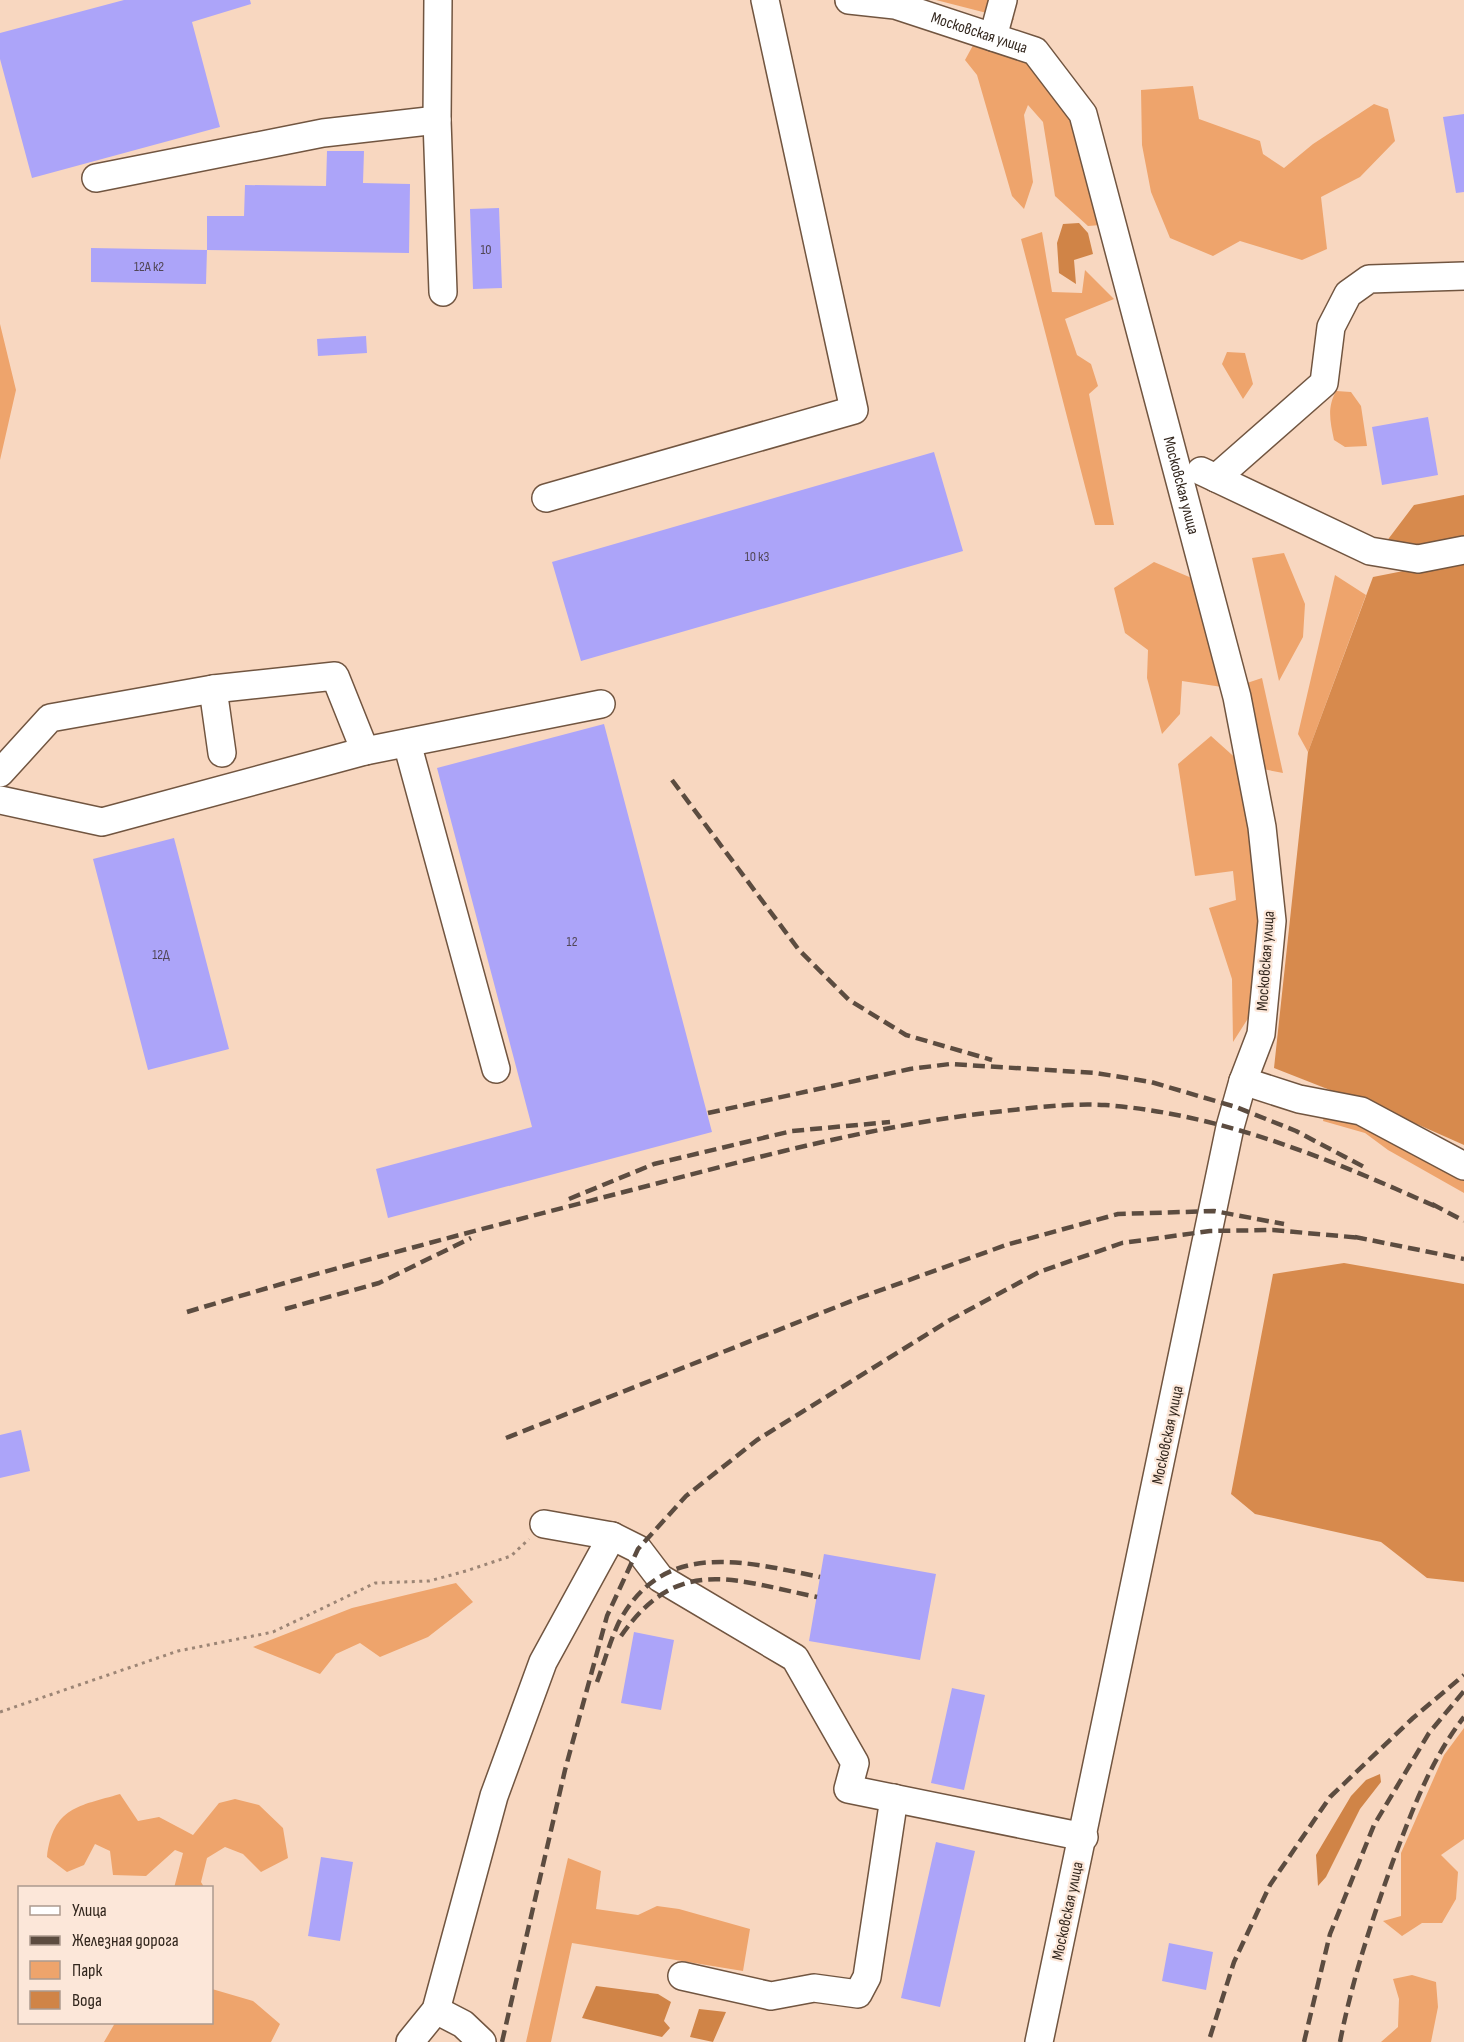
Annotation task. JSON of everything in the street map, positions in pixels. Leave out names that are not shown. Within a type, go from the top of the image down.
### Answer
[{"type":"street","points":[[438,0],[437,120],[443,292]]},
{"type":"street","points":[[546,498],[854,410],[765,0]]},
{"type":"street","name":"Московская улица","points":[[849,0],[895,5],[1035,51],[1083,114],[1237,697],[1262,827],[1272,921],[1261,1034],[1243,1082],[1230,1127],[1084,1837],[1039,2042]]},
{"type":"street","points":[[993,37],[1002,0]]},
{"type":"street","points":[[96,178],[323,133],[437,120]]},
{"type":"street","points":[[1216,478],[1324,383],[1331,327],[1348,294],[1369,279],[1464,276]]},
{"type":"street","points":[[1175,459],[1370,551],[1418,559],[1464,550]]},
{"type":"street","points":[[0,773],[51,718],[213,689],[335,676],[365,751]]},
{"type":"street","points":[[213,689],[222,753]]},
{"type":"street","points":[[0,800],[102,822],[365,751],[601,704]]},
{"type":"street","points":[[407,743],[496,1069]]},
{"type":"street","points":[[1243,1082],[1299,1099],[1361,1112],[1464,1166]]},
{"type":"street","points":[[544,1524],[612,1536],[638,1549],[660,1578],[795,1658],[855,1763],[848,1789],[1084,1837]]},
{"type":"street","points":[[410,2042],[436,2010],[494,1796],[543,1662],[612,1536]]},
{"type":"street","points":[[682,1976],[771,1996],[814,1988],[858,1994],[867,1977],[894,1798]]},
{"type":"street","points":[[436,2010],[463,2024],[482,2042]]},
{"type":"path","points":[[0,1712],[178,1651],[273,1632],[375,1583],[429,1581],[511,1556],[544,1524]]},
{"type":"green space","points":[[936,0],[1006,0],[1014,20]]},
{"type":"green space","points":[[977,38],[1029,63],[1056,85],[1086,163],[1101,225],[1088,226],[1055,196],[1043,122],[1028,105],[1024,115],[1033,182],[1024,209],[1012,196],[977,75],[965,60]]},
{"type":"green space","points":[[1193,86],[1199,119],[1260,141],[1263,154],[1284,168],[1313,144],[1374,104],[1388,109],[1395,141],[1360,177],[1321,197],[1327,249],[1302,260],[1240,241],[1213,256],[1170,238],[1151,192],[1142,145],[1141,90]]},
{"type":"green space","points":[[1042,232],[1052,292],[1082,293],[1085,270],[1114,299],[1065,319],[1077,355],[1091,364],[1098,386],[1089,394],[1114,525],[1095,525],[1021,239]]},
{"type":"green space","points":[[0,324],[16,390],[0,460]]},
{"type":"green space","points":[[1227,352],[1245,353],[1253,384],[1243,399],[1222,364]]},
{"type":"green space","points":[[1336,391],[1351,392],[1361,406],[1367,446],[1345,447],[1334,440],[1330,409]]},
{"type":"green space","points":[[1284,553],[1305,604],[1303,637],[1279,681],[1252,558]]},
{"type":"green space","points":[[1154,562],[1194,579],[1222,687],[1182,681],[1180,714],[1162,734],[1147,678],[1148,650],[1125,633],[1114,588]]},
{"type":"green space","points":[[1335,575],[1366,595],[1308,752],[1298,734]]},
{"type":"green space","points":[[1262,678],[1283,773],[1263,769],[1247,683]]},
{"type":"green space","points":[[1211,736],[1240,762],[1262,943],[1254,1009],[1233,1042],[1232,979],[1209,908],[1236,900],[1233,871],[1195,876],[1178,764]]},
{"type":"green space","points":[[1325,1109],[1464,1171],[1464,1193],[1388,1150],[1365,1133],[1323,1121]]},
{"type":"green space","points":[[456,1583],[473,1602],[428,1637],[380,1657],[360,1643],[336,1654],[320,1674],[253,1647],[352,1608]]},
{"type":"green space","points":[[1464,1728],[1464,1839],[1441,1855],[1458,1872],[1456,1899],[1442,1923],[1422,1923],[1402,1936],[1383,1921],[1401,1916],[1401,1853],[1444,1755]]},
{"type":"green space","points":[[120,1794],[138,1821],[159,1817],[193,1835],[219,1803],[235,1799],[259,1805],[283,1828],[288,1858],[261,1872],[243,1854],[225,1847],[207,1858],[201,1882],[203,1886],[175,1886],[183,1853],[175,1850],[146,1876],[113,1875],[110,1851],[95,1844],[84,1865],[67,1872],[47,1857],[50,1840],[62,1818],[70,1811]]},
{"type":"green space","points":[[568,1858],[601,1871],[596,1909],[638,1915],[657,1906],[679,1909],[750,1929],[743,1971],[572,1943],[551,2042],[526,2042]]},
{"type":"green space","points":[[1412,1975],[1436,1982],[1438,2007],[1431,2042],[1381,2042],[1398,2027],[1399,1999],[1393,1979]]},
{"type":"green space","points":[[213,1989],[253,2001],[280,2024],[271,2042],[104,2042],[114,2024],[213,2024]]},
{"type":"shaded area","points":[[1464,495],[1464,546],[1383,546],[1414,505]]},
{"type":"shaded area","points":[[1464,559],[1464,1145],[1274,1068],[1308,752],[1373,577]]},
{"type":"shaded area","points":[[1344,1263],[1464,1284],[1464,1582],[1427,1578],[1381,1542],[1255,1514],[1231,1494],[1273,1274]]},
{"type":"water","points":[[1079,223],[1088,233],[1093,254],[1074,260],[1076,284],[1059,273],[1057,243],[1063,224]]},
{"type":"water","points":[[1380,1774],[1381,1782],[1360,1809],[1326,1877],[1318,1886],[1316,1855],[1351,1796],[1366,1780]]},
{"type":"water","points":[[596,1986],[658,1994],[671,2002],[664,2021],[670,2028],[662,2037],[582,2018]]},
{"type":"water","points":[[699,2009],[726,2012],[713,2042],[690,2037]]},
{"type":"building","points":[[124,0],[250,0],[251,4],[192,22],[220,127],[32,178],[0,59],[0,33]]},
{"type":"building","points":[[1464,114],[1464,192],[1456,193],[1443,117]]},
{"type":"building","points":[[327,151],[364,151],[363,183],[410,184],[409,253],[207,250],[207,216],[244,216],[245,185],[326,186]]},
{"type":"building","points":[[499,208],[502,288],[473,289],[470,209]]},
{"type":"building","points":[[91,248],[207,250],[206,284],[91,282]]},
{"type":"building","points":[[366,336],[367,353],[318,356],[317,339]]},
{"type":"building","points":[[1428,417],[1438,475],[1382,485],[1372,427]]},
{"type":"building","points":[[934,452],[963,551],[581,661],[552,562]]},
{"type":"building","points":[[604,724],[712,1132],[388,1218],[376,1169],[532,1127],[437,768]]},
{"type":"building","points":[[174,838],[229,1049],[148,1070],[93,859]]},
{"type":"building","points":[[21,1430],[30,1471],[0,1478],[0,1435]]},
{"type":"building","points":[[824,1554],[936,1574],[920,1660],[809,1641]]},
{"type":"building","points":[[634,1632],[674,1640],[661,1710],[621,1703]]},
{"type":"building","points":[[952,1688],[985,1695],[964,1790],[931,1783]]},
{"type":"building","points":[[936,1842],[975,1851],[940,2007],[901,1998]]},
{"type":"building","points":[[321,1857],[353,1862],[340,1941],[308,1936]]},
{"type":"building","points":[[1169,1943],[1213,1952],[1206,1990],[1162,1981]]},
{"type":"railway","points":[[672,780],[799,950],[849,1000],[906,1035],[992,1060]]},
{"type":"railway","points":[[708,1113],[910,1069],[950,1064],[1096,1073],[1151,1082],[1236,1107],[1296,1131],[1366,1168]]},
{"type":"railway","points":[[187,1312],[428,1243],[791,1149],[872,1131],[954,1117],[1050,1106],[1105,1105],[1149,1110],[1234,1129],[1317,1157],[1439,1208]]},
{"type":"railway","points":[[569,1199],[654,1164],[792,1131],[890,1122]]},
{"type":"railway","points":[[1432,1204],[1464,1221]]},
{"type":"railway","points":[[506,1438],[859,1298],[1006,1245],[1118,1214],[1214,1211],[1284,1224]]},
{"type":"railway","points":[[502,2042],[565,1770],[607,1616],[638,1549],[686,1496],[757,1440],[950,1320],[1039,1272],[1122,1243],[1210,1231],[1273,1230],[1362,1238]]},
{"type":"railway","points":[[1355,1237],[1464,1259]]},
{"type":"railway","points":[[285,1309],[379,1283],[471,1238]]},
{"type":"railway","points":[[597,1682],[619,1622],[638,1595],[659,1577],[683,1567],[709,1562],[736,1562],[820,1577]]},
{"type":"railway","points":[[621,1636],[642,1610],[664,1593],[686,1583],[709,1579],[733,1580],[817,1597]]},
{"type":"railway","points":[[1210,2037],[1234,1962],[1270,1885],[1330,1797],[1413,1718],[1464,1675]]},
{"type":"railway","points":[[1304,2042],[1330,1934],[1374,1825],[1429,1733],[1464,1691]]},
{"type":"railway","points":[[1340,2042],[1363,1950],[1400,1842],[1432,1768],[1464,1717]]}]
